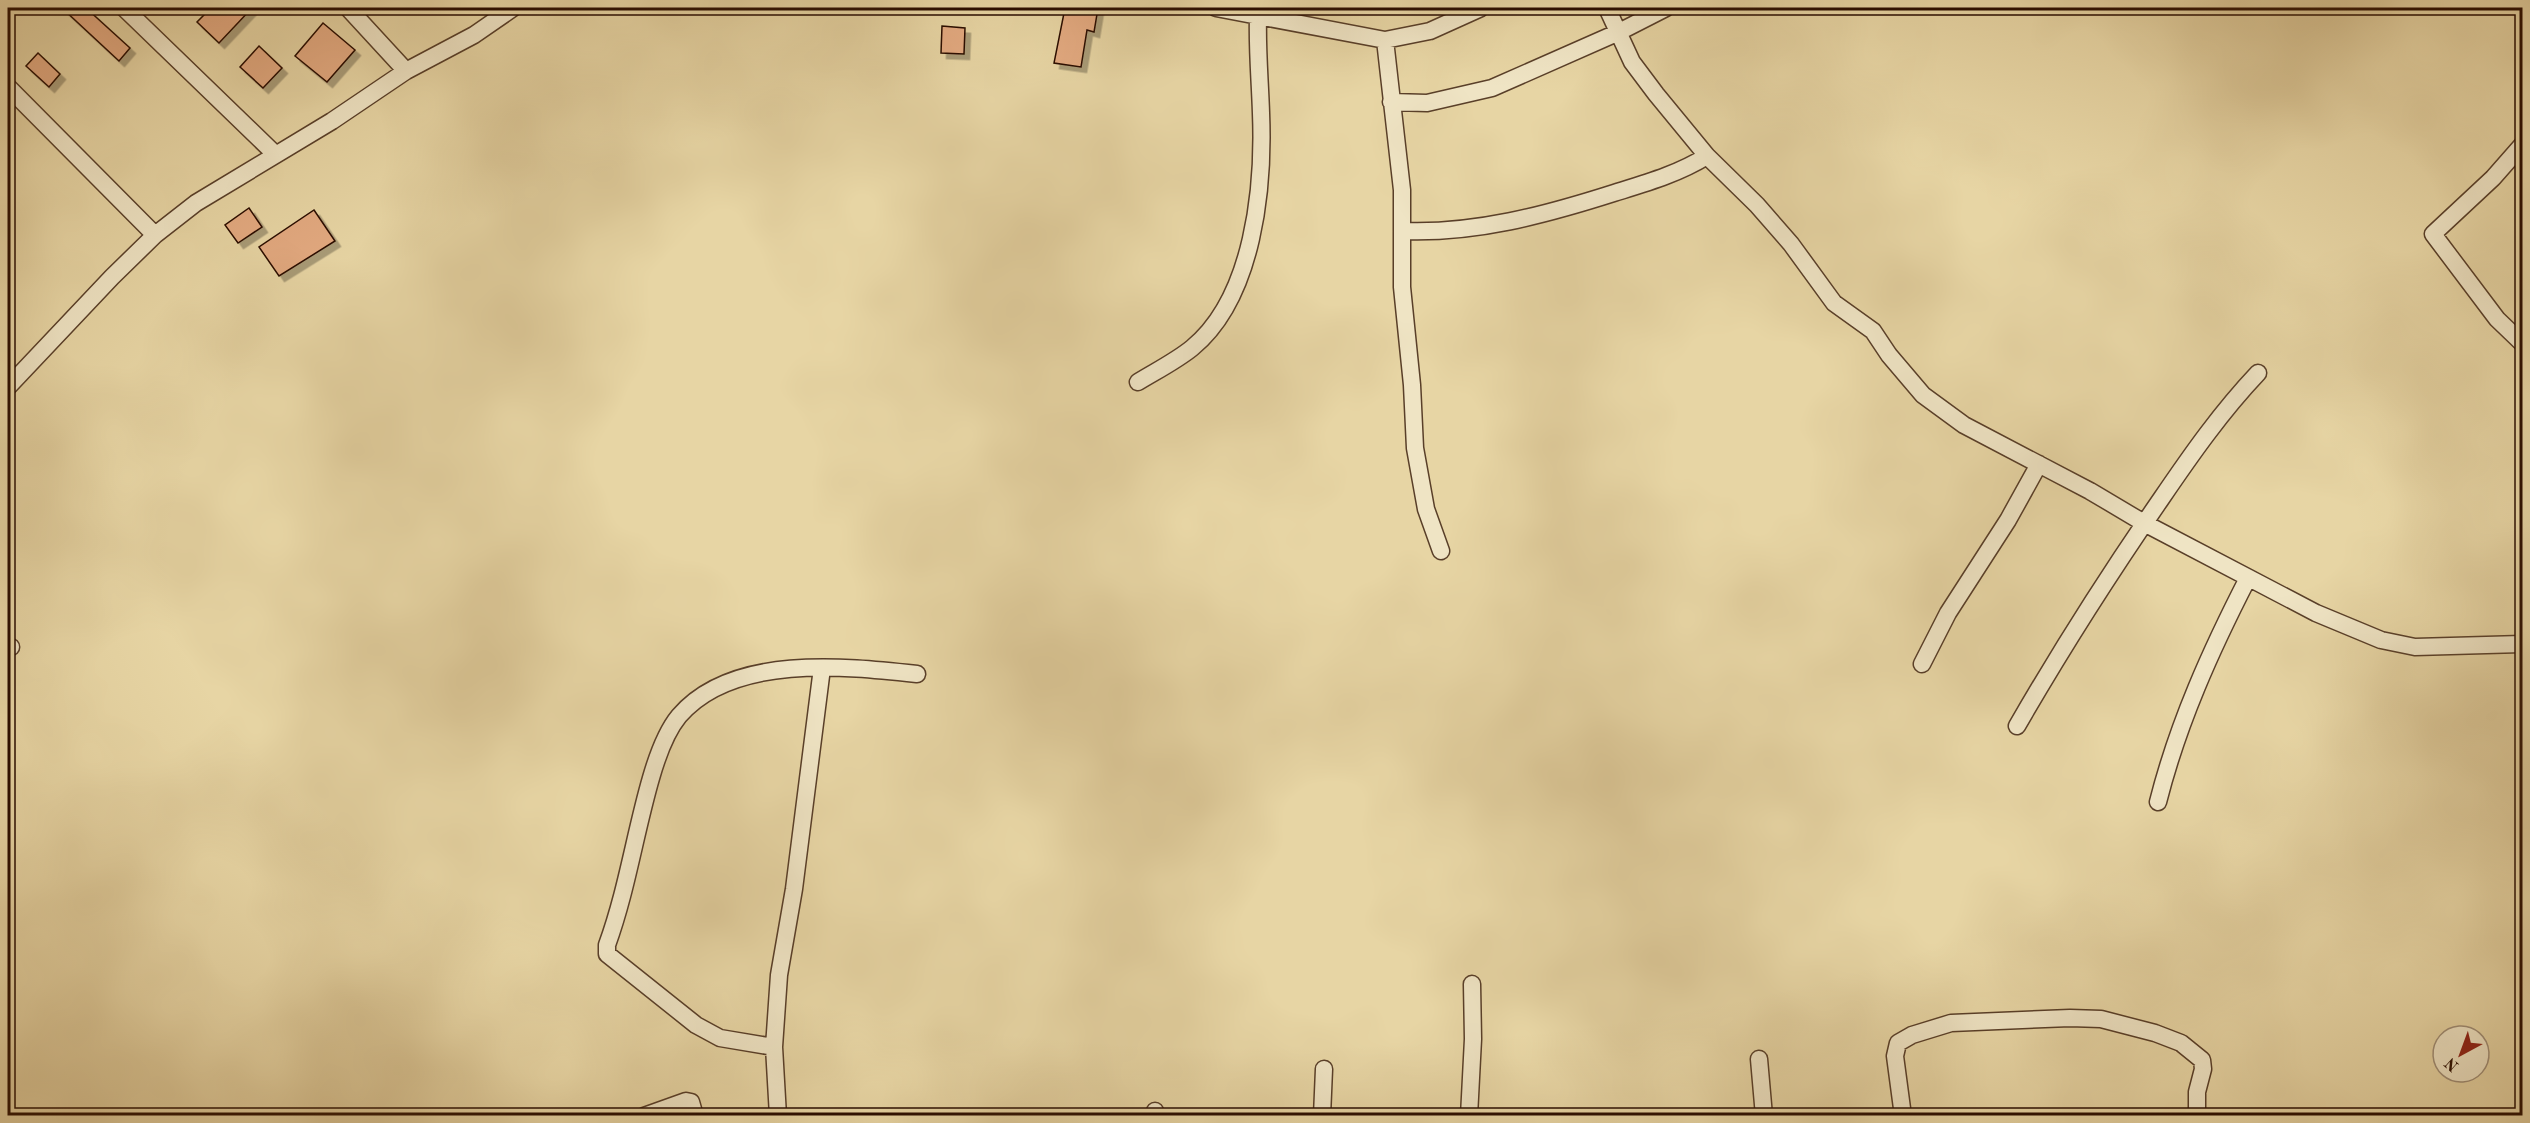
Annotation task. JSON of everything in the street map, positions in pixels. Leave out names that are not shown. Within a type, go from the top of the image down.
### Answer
[{"type":"street","points":[[124,8],[275,154]]},
{"type":"street","points":[[348,8],[406,71]]},
{"type":"street","points":[[8,387],[155,235],[196,203],[332,121],[406,71],[474,34],[513,8]]},
{"type":"street","points":[[1216,8],[1385,40],[1430,31],[1481,8]]},
{"type":"street","points":[[1607,8],[1632,62],[1707,156],[1757,205],[1791,244],[1834,303],[1873,331],[1889,355],[1923,395],[1964,425],[2248,579],[2316,613],[2381,640],[2415,647],[2523,644]]},
{"type":"street","points":[[1391,102],[1427,103],[1492,88],[1619,32],[1666,8]]},
{"type":"street","points":[[1138,382],[1193,347],[1218,320],[1244,269],[1254,218],[1261,161],[1262,113],[1257,51],[1258,17]]},
{"type":"street","points":[[1385,40],[1402,190],[1402,287],[1412,385],[1415,448],[1426,509],[1441,551]]},
{"type":"street","points":[[8,87],[155,235]]},
{"type":"street","points":[[2523,145],[2493,178],[2433,234],[2497,319],[2523,343]]},
{"type":"street","points":[[1402,231],[1435,232],[1473,228],[1548,213],[1671,175],[1707,156]]},
{"type":"street","points":[[2017,726],[2081,619],[2144,523],[2218,417],[2258,373]]},
{"type":"street","points":[[1922,664],[1948,613],[2008,520],[2039,464]]},
{"type":"street","points":[[2158,802],[2176,740],[2195,690],[2217,638],[2248,579]]},
{"type":"street","points":[[779,1115],[774,1047],[779,975],[794,889],[822,668]]},
{"type":"street","points":[[774,1047],[720,1038],[696,1025],[607,954],[607,945],[629,874],[652,776],[665,738],[678,717],[698,698],[722,684],[752,675],[788,669],[822,668],[873,669],[917,674]]},
{"type":"street","points":[[1469,1116],[1473,1039],[1472,984]]},
{"type":"street","points":[[1903,1116],[1895,1056],[1898,1043],[1912,1035],[1951,1023],[2070,1017],[2102,1019],[2155,1033],[2193,1051],[2202,1060],[2203,1069],[2197,1092],[2197,1116]]},
{"type":"street","points":[[1759,1059],[1764,1116]]},
{"type":"street","points":[[1322,1116],[1324,1069]]},
{"type":"street","points":[[644,1116],[686,1101],[691,1102],[695,1116]]},
{"type":"building","points":[[62,8],[86,8],[130,48],[119,61]]},
{"type":"building","points":[[211,8],[252,8],[219,43],[197,22]]},
{"type":"building","points":[[1065,8],[1098,8],[1094,32],[1087,30],[1081,67],[1054,63]]},
{"type":"building","points":[[323,23],[355,50],[327,82],[295,56]]},
{"type":"building","points":[[942,26],[965,28],[964,54],[941,53]]},
{"type":"building","points":[[259,46],[282,68],[263,88],[240,67]]},
{"type":"building","points":[[38,53],[60,74],[49,87],[26,66]]},
{"type":"building","points":[[249,208],[262,227],[238,243],[225,225]]},
{"type":"building","points":[[314,210],[335,241],[279,276],[259,247]]}]
